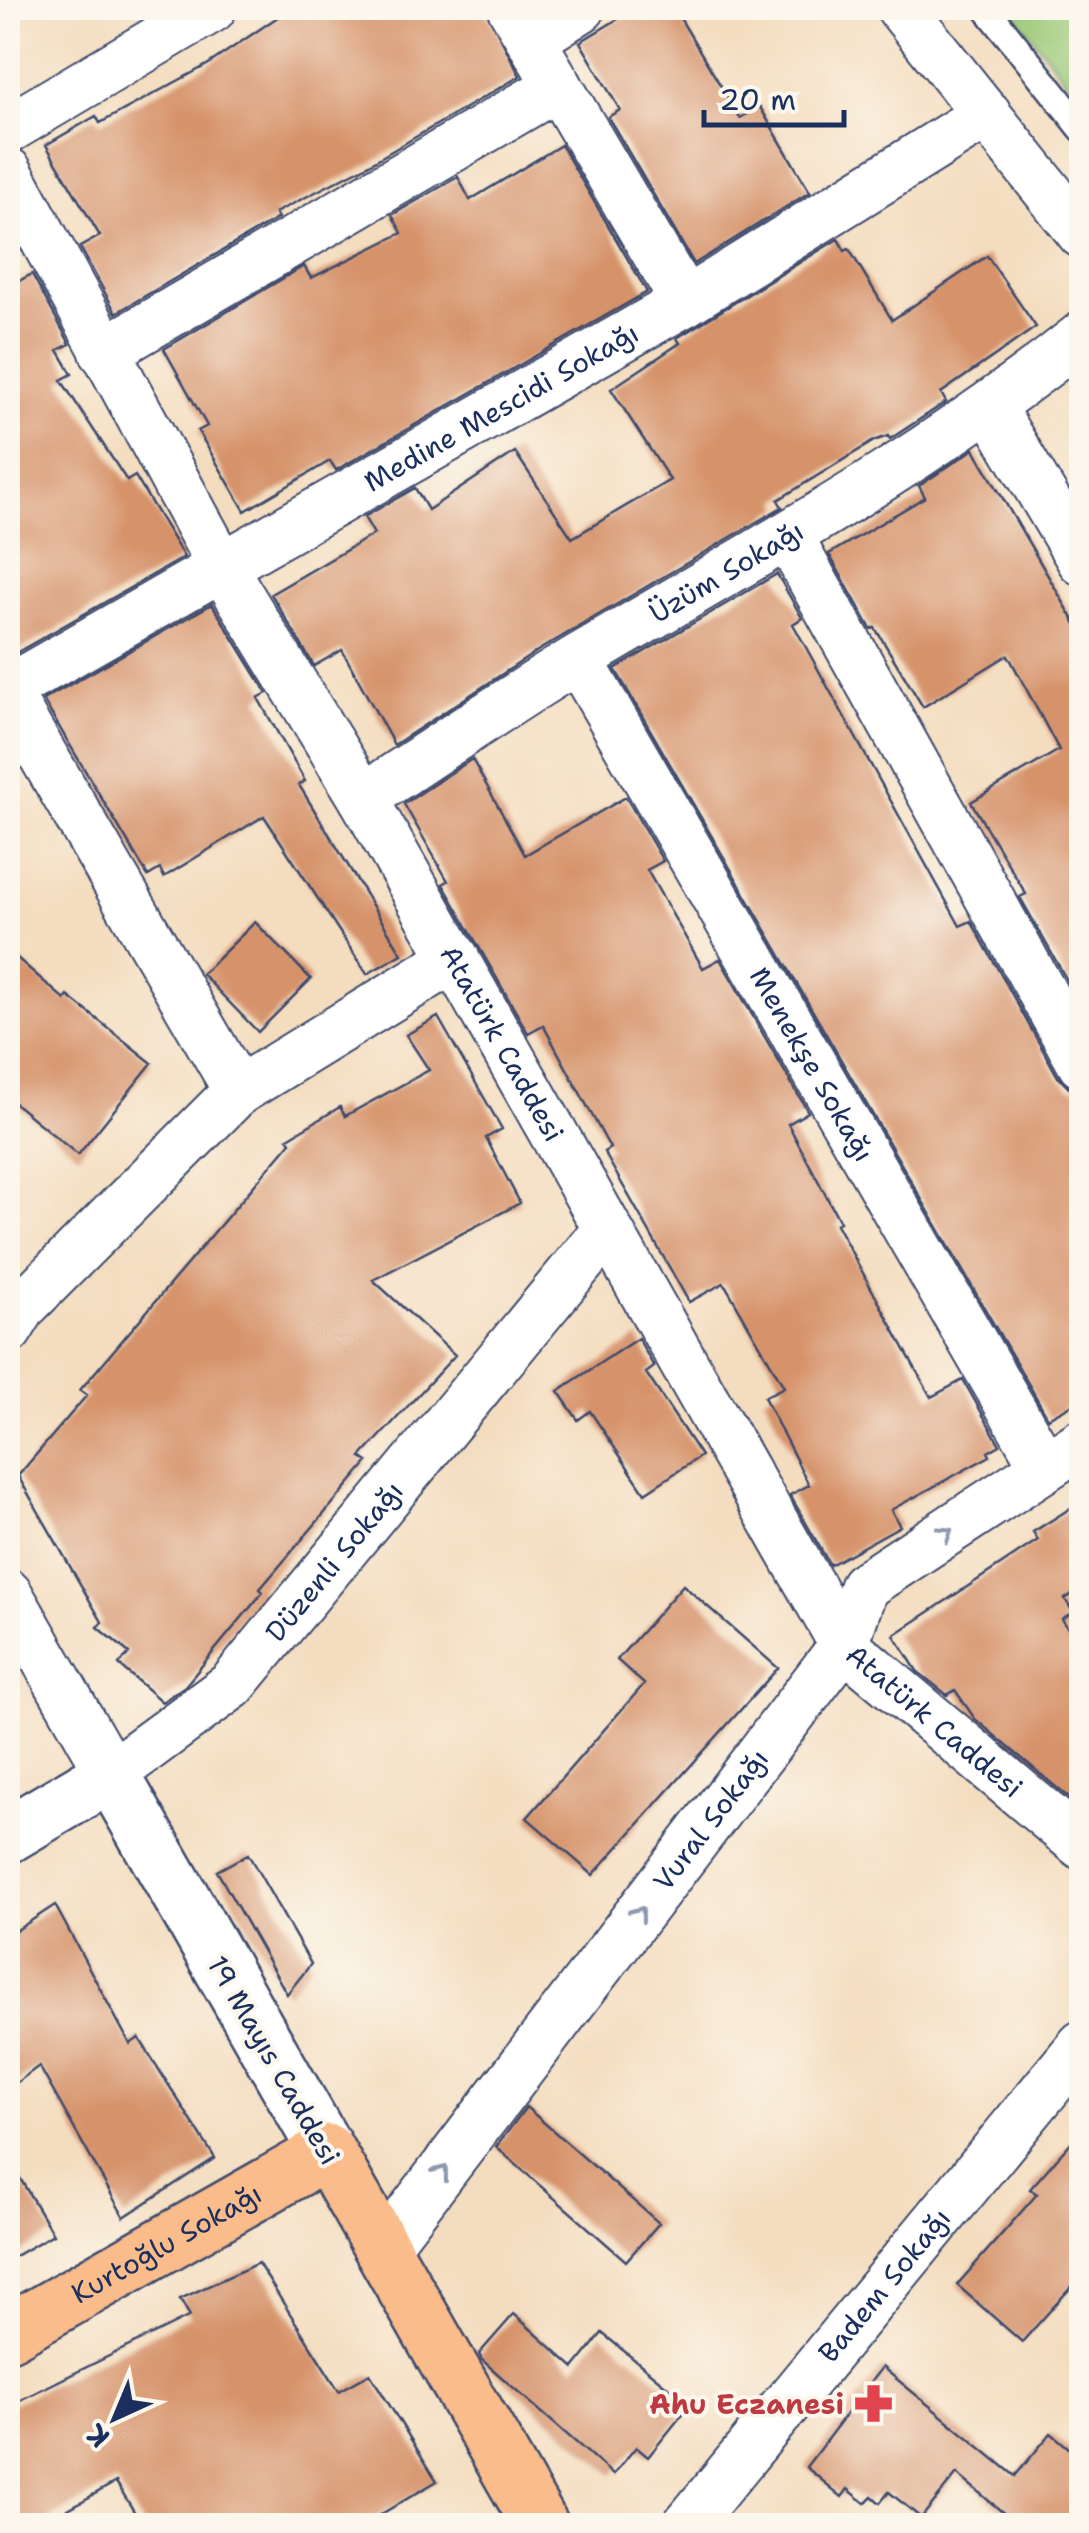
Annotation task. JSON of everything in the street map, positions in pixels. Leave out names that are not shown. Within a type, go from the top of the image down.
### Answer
[{"type":"main road","name":"19 Mayıs Caddesi","points":[[327,2152],[541,2526]]},
{"type":"main road","name":"Kurtoğlu Sokağı","points":[[8,2333],[327,2152]]},
{"type":"street","points":[[8,129],[212,8]]},
{"type":"street","points":[[581,8],[522,24],[685,302]]},
{"type":"street","points":[[901,8],[1082,234]]},
{"type":"street","points":[[104,352],[558,86]]},
{"type":"street","name":"Medine Mescidi Sokağı","points":[[8,692],[685,302],[988,114]]},
{"type":"street","name":"Atatürk Caddesi","points":[[8,172],[222,567],[364,798],[844,1645],[1082,1845]]},
{"type":"street","name":"Üzüm Sokağı","points":[[364,798],[578,659],[788,538],[991,408],[1082,336]]},
{"type":"street","points":[[991,408],[1082,561]]},
{"type":"street","points":[[788,538],[1082,1064]]},
{"type":"street","name":"Menekşe Sokağı","points":[[578,659],[1064,1455]]},
{"type":"street","points":[[8,692],[238,1091]]},
{"type":"street","points":[[8,1330],[23,1306],[238,1091],[455,958]]},
{"type":"street","name":"Düzenli Sokağı","points":[[8,1835],[111,1774],[232,1684],[607,1230]]},
{"type":"street","name":"Vural Sokağı","points":[[383,2250],[844,1645],[864,1586],[1064,1455]]},
{"type":"street","name":"19 Mayıs Caddesi","points":[[8,1594],[327,2152]]},
{"type":"street","name":"Badem Sokağı","points":[[686,2526],[1082,2045]]},
{"type":"lane","points":[[986,8],[1082,128]]},
{"type":"green space","points":[[1010,8],[1081,8],[1081,101]]},
{"type":"building","points":[[291,8],[485,8],[520,76],[366,166],[275,213],[278,218],[116,313],[80,247],[100,236],[46,145],[96,116],[100,123],[207,65]]},
{"type":"building","points":[[636,8],[674,8],[740,118],[760,107],[810,192],[694,264],[608,117],[620,110],[580,42]]},
{"type":"building","points":[[561,145],[647,292],[336,470],[330,461],[245,511],[198,431],[207,426],[164,349],[304,266],[311,278],[402,233],[392,215],[458,177],[470,200]]},
{"type":"building","points":[[838,239],[845,251],[849,249],[892,320],[987,256],[1036,327],[941,393],[946,402],[890,439],[888,436],[874,441],[778,500],[782,507],[539,650],[394,745],[342,650],[314,666],[271,594],[374,534],[364,517],[415,488],[428,510],[515,452],[572,538],[670,480],[611,389],[680,343],[677,338]]},
{"type":"building","points":[[32,274],[70,344],[58,350],[72,374],[61,380],[127,481],[135,476],[184,557],[14,654],[8,643],[8,287]]},
{"type":"building","points":[[974,449],[1082,634],[1082,1007],[1020,897],[1026,894],[971,802],[1059,750],[1008,655],[923,707],[875,628],[871,629],[829,554],[925,497],[919,486]]},
{"type":"building","points":[[777,574],[802,618],[793,624],[960,926],[971,921],[1058,1077],[1069,1088],[1082,1091],[1082,1399],[1048,1418],[615,669]]},
{"type":"building","points":[[212,604],[267,693],[258,698],[305,781],[299,785],[402,954],[367,974],[264,816],[164,877],[160,869],[148,876],[43,700]]},
{"type":"building","points":[[472,759],[525,855],[626,797],[663,861],[647,870],[703,968],[720,959],[808,1112],[788,1124],[840,1222],[836,1224],[931,1397],[963,1380],[1000,1445],[988,1452],[990,1456],[891,1510],[900,1526],[830,1565],[790,1495],[809,1485],[764,1397],[784,1387],[724,1283],[689,1302],[604,1152],[610,1148],[543,1025],[528,1033],[443,884],[448,881],[404,804]]},
{"type":"building","points":[[255,922],[311,979],[258,1032],[202,974]]},
{"type":"building","points":[[8,950],[65,1000],[68,996],[152,1063],[78,1155],[8,1098]]},
{"type":"building","points":[[438,1017],[502,1129],[486,1138],[520,1203],[373,1280],[455,1355],[361,1457],[368,1462],[260,1589],[263,1592],[185,1686],[162,1702],[119,1665],[129,1653],[98,1627],[102,1622],[18,1476],[87,1395],[80,1390],[291,1142],[288,1138],[340,1107],[345,1116],[429,1070],[406,1035]]},
{"type":"building","points":[[638,1338],[654,1367],[646,1373],[701,1456],[645,1493],[590,1411],[578,1420],[558,1391]]},
{"type":"building","points":[[1082,1501],[1082,1588],[1065,1599],[1073,1612],[1062,1619],[1082,1650],[1082,1809],[975,1719],[955,1690],[947,1695],[917,1671],[894,1635],[1038,1540],[1033,1532]]},
{"type":"building","points":[[683,1585],[778,1668],[593,1875],[527,1818],[644,1684],[617,1660]]},
{"type":"building","points":[[248,1854],[311,1964],[287,1994],[217,1871]]},
{"type":"building","points":[[55,1905],[130,2044],[139,2038],[215,2158],[124,2217],[39,2066],[8,2089],[8,1936]]},
{"type":"building","points":[[526,2107],[659,2223],[626,2261],[496,2147]]},
{"type":"building","points":[[1082,2130],[1082,2275],[1022,2342],[957,2285],[1037,2194],[1030,2189]]},
{"type":"building","points":[[8,2158],[53,2234],[8,2260]]},
{"type":"building","points":[[258,2263],[339,2391],[370,2374],[437,2481],[361,2526],[143,2526],[116,2482],[38,2526],[8,2526],[8,2406],[190,2316],[180,2299]]},
{"type":"building","points":[[514,2314],[574,2368],[602,2333],[690,2405],[648,2457],[636,2447],[613,2475],[482,2360],[479,2354]]},
{"type":"building","points":[[882,2367],[1015,2476],[1051,2433],[1082,2459],[1082,2526],[1019,2526],[957,2474],[921,2518],[889,2492],[880,2503],[872,2496],[865,2503],[848,2489],[842,2497],[806,2467]]},
{"type":"place","name":"Ahu Eczanesi","points":[[874,2404]]}]
